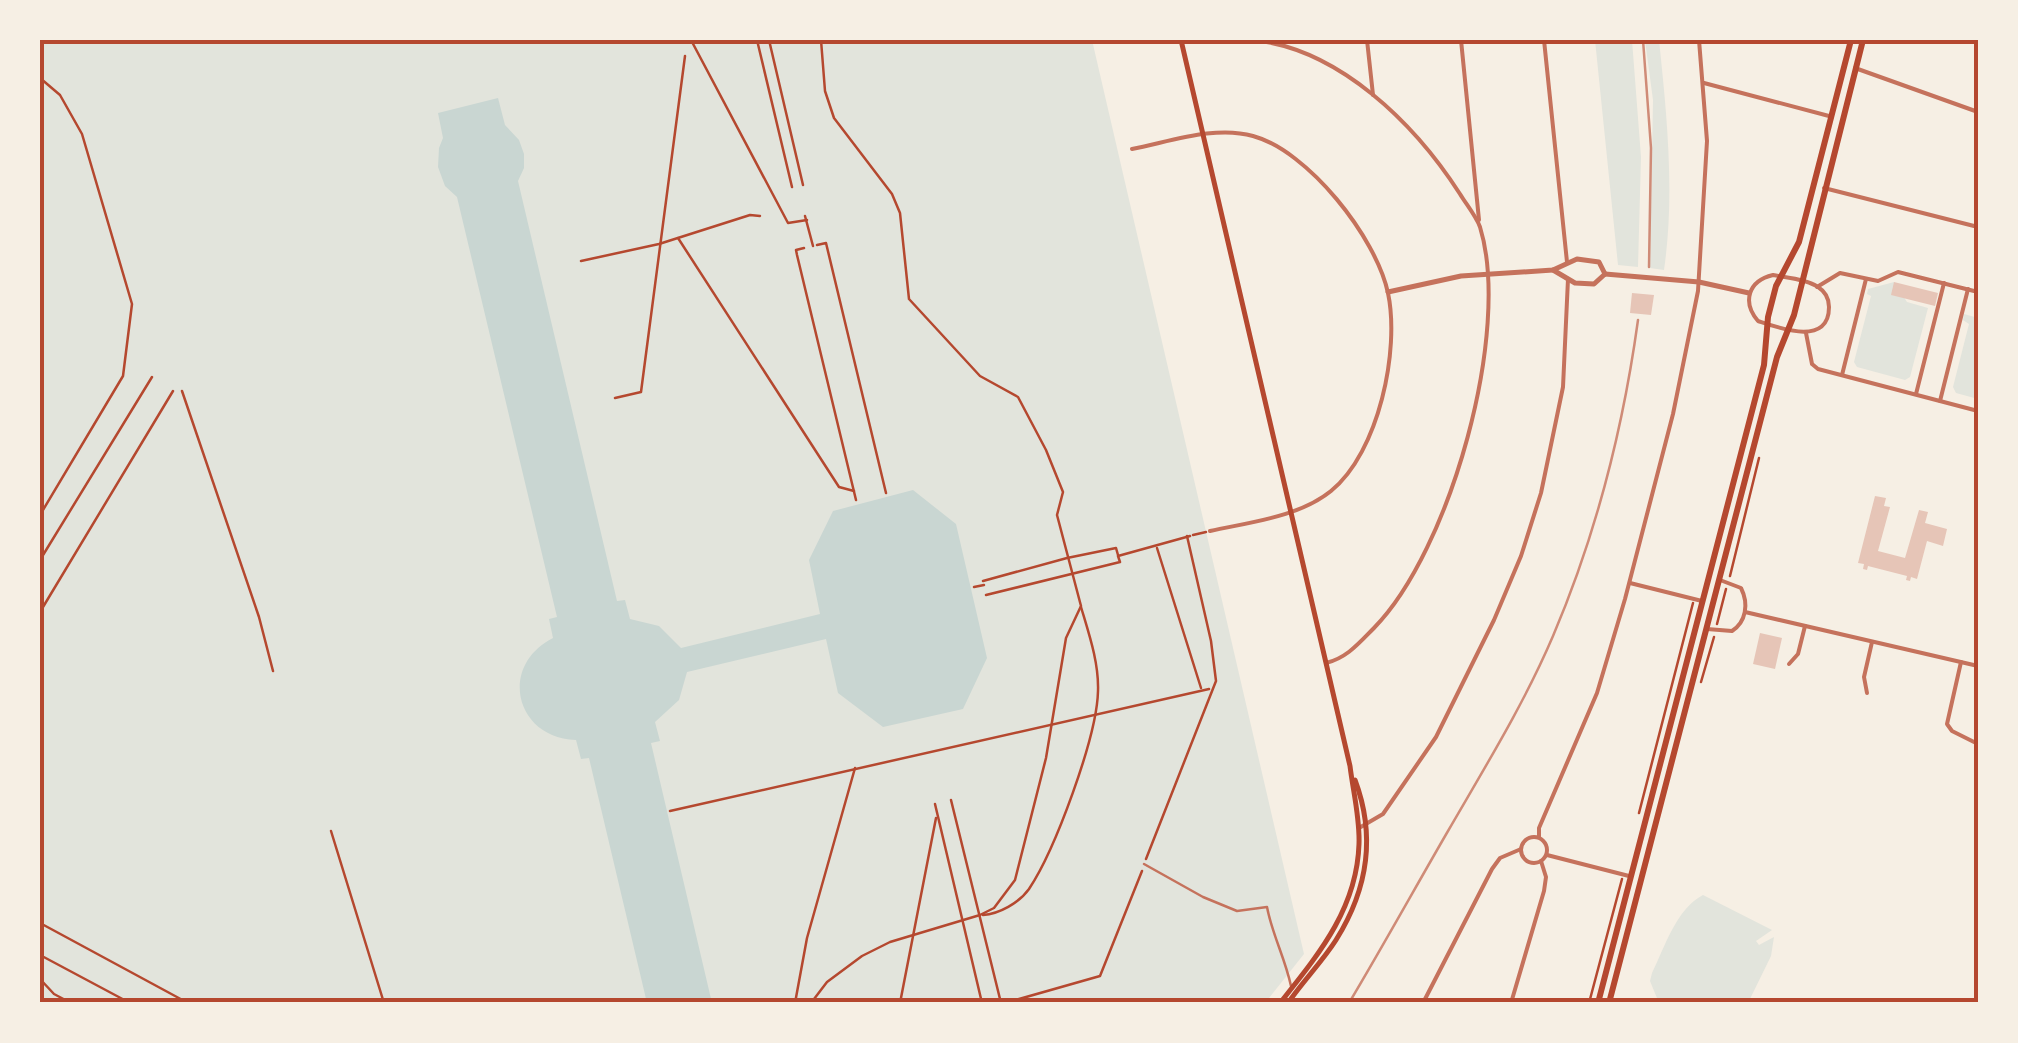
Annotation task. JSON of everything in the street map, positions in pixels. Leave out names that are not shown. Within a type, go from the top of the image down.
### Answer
[{"type":"main road","points":[[1181,40],[1350,766],[1368,823],[1366,858],[1350,912],[1336,940],[1280,1003]]},
{"type":"main road","points":[[1598,1003],[1698,600],[1764,365],[1768,321],[1781,277],[1799,242],[1851,40]]},
{"type":"main road","points":[[1609,1003],[1724,581],[1777,357],[1802,282],[1863,40]]},
{"type":"main road","points":[[1288,1003],[1345,909],[1355,876],[1359,828],[1350,766]]},
{"type":"street","points":[[1252,40],[1278,41],[1332,67],[1373,95],[1448,176],[1480,225]]},
{"type":"street","points":[[1367,40],[1373,95]]},
{"type":"street","points":[[1326,663],[1346,656],[1384,618],[1417,567],[1460,467],[1483,365],[1487,275],[1461,40]]},
{"type":"street","points":[[1359,828],[1383,814],[1436,737],[1494,620],[1521,556],[1541,493],[1564,387],[1568,279],[1544,40]]},
{"type":"street","points":[[1520,849],[1529,862],[1541,862],[1547,855],[1548,846],[1539,837],[1539,828],[1597,693],[1673,414],[1699,282],[1707,140],[1699,40]]},
{"type":"street","points":[[1855,68],[1978,112]]},
{"type":"street","points":[[1704,82],[1832,117]]},
{"type":"street","points":[[1132,149],[1228,132],[1254,136],[1279,148],[1304,166],[1344,209],[1388,292],[1387,372],[1368,443],[1354,468],[1314,503],[1210,531]]},
{"type":"street","points":[[1824,188],[1978,226]]},
{"type":"street","points":[[1388,292],[1461,276],[1553,270],[1568,262],[1595,260],[1602,264],[1605,274]]},
{"type":"street","points":[[1553,270],[1568,279],[1594,284],[1605,274],[1699,282],[1749,293]]},
{"type":"street","points":[[1817,286],[1840,273],[1878,281],[1898,272],[1978,292]]},
{"type":"street","points":[[1772,275],[1802,282],[1817,286],[1828,298],[1828,314],[1822,326],[1806,333],[1753,317],[1749,293],[1760,279],[1772,275]]},
{"type":"street","points":[[1842,375],[1866,279]]},
{"type":"street","points":[[1916,394],[1944,284]]},
{"type":"street","points":[[1940,401],[1968,290]]},
{"type":"street","points":[[1806,333],[1815,367],[1978,411]]},
{"type":"street","points":[[1711,630],[1726,633],[1736,628],[1745,612],[1744,593],[1736,584],[1724,581]]},
{"type":"street","points":[[1630,582],[1698,600]]},
{"type":"street","points":[[1745,612],[1978,666]]},
{"type":"street","points":[[1789,664],[1798,654],[1804,626]]},
{"type":"street","points":[[1867,692],[1864,676],[1872,642]]},
{"type":"street","points":[[1960,662],[1947,724],[1952,731],[1978,744]]},
{"type":"street","points":[[1422,1003],[1492,868],[1500,858],[1520,849],[1527,838],[1539,837]]},
{"type":"street","points":[[1547,855],[1627,876]]},
{"type":"street","points":[[1512,1003],[1544,891],[1546,877],[1541,862]]},
{"type":"lane","points":[[1144,864],[1203,897],[1237,910],[1267,906],[1293,991]]},
{"type":"path","points":[[691,40],[788,223],[806,219],[815,246],[826,243],[886,493]]},
{"type":"path","points":[[757,40],[792,187]]},
{"type":"path","points":[[769,40],[804,185]]},
{"type":"path","points":[[821,40],[825,91],[834,118],[892,194],[900,214],[909,299],[980,376],[1018,397],[1046,450],[1062,492],[1057,515],[1098,674],[1086,756],[1026,893],[997,914],[980,915]]},
{"type":"path","points":[[614,398],[641,392],[685,56]]},
{"type":"path","points":[[40,78],[60,95],[82,134],[132,304],[132,316],[123,376],[40,515]]},
{"type":"path","points":[[581,261],[660,244],[750,215],[760,216]]},
{"type":"path","points":[[678,238],[838,487],[854,491]]},
{"type":"path","points":[[804,248],[796,250],[856,500]]},
{"type":"path","points":[[40,560],[152,377]]},
{"type":"path","points":[[182,390],[259,617],[272,671]]},
{"type":"path","points":[[40,612],[173,391]]},
{"type":"path","points":[[1698,692],[1711,630],[1761,451]]},
{"type":"path","points":[[1118,556],[1210,531]]},
{"type":"path","points":[[952,800],[1003,1003],[1100,976],[1216,681],[1190,536]]},
{"type":"path","points":[[1157,546],[1202,690]]},
{"type":"path","points":[[974,587],[1067,558],[1116,548],[1120,562],[986,594]]},
{"type":"path","points":[[1637,822],[1698,600]]},
{"type":"path","points":[[811,1003],[827,982],[862,956],[912,934],[980,915],[994,908],[1016,880],[1052,723],[1066,638],[1080,606]]},
{"type":"path","points":[[670,811],[1212,689]]},
{"type":"path","points":[[794,1003],[807,938],[855,768]]},
{"type":"path","points":[[934,804],[982,1003]]},
{"type":"path","points":[[900,1003],[936,815]]},
{"type":"path","points":[[332,831],[384,1003]]},
{"type":"path","points":[[1589,1003],[1627,876]]},
{"type":"path","points":[[40,923],[188,1003]]},
{"type":"path","points":[[40,955],[130,1003]]},
{"type":"path","points":[[40,978],[54,994],[71,1003]]},
{"type":"path","points":[[1030,996],[1034,1003]]},
{"type":"shaded area","points":[[40,40],[1092,40],[1304,954],[1265,1003],[40,1003]]},
{"type":"shaded area","points":[[1595,40],[1632,40],[1641,157],[1638,267],[1618,265]]},
{"type":"shaded area","points":[[1645,40],[1659,40],[1665,97],[1669,184],[1664,270],[1650,268],[1653,100]]},
{"type":"shaded area","points":[[498,98],[505,125],[519,140],[524,154],[524,168],[518,181],[617,601],[625,600],[630,619],[659,626],[681,648],[820,614],[809,560],[833,511],[913,490],[956,524],[987,658],[963,709],[883,727],[838,693],[826,639],[687,672],[679,700],[655,722],[660,741],[651,743],[712,1003],[647,1003],[589,758],[581,759],[576,740],[555,736],[539,727],[527,714],[521,699],[525,665],[536,650],[553,638],[549,619],[557,617],[457,197],[445,186],[438,167],[443,138],[438,113]]},
{"type":"shaded area","points":[[1894,282],[1907,302],[1928,308],[1910,377],[1905,380],[1857,367],[1854,362],[1871,296],[1868,289]]},
{"type":"shaded area","points":[[1964,314],[1978,318],[1978,399],[1956,393],[1953,387],[1969,324],[1963,320]]},
{"type":"shaded area","points":[[1703,895],[1772,930],[1756,941],[1759,945],[1774,937],[1771,956],[1748,1003],[1659,1003],[1650,981],[1652,973],[1678,919]]},
{"type":"building","points":[[1894,282],[1938,293],[1935,306],[1891,295]]},
{"type":"building","points":[[1632,293],[1654,295],[1651,315],[1630,313]]},
{"type":"building","points":[[1875,496],[1886,498],[1884,506],[1890,507],[1878,551],[1905,558],[1919,510],[1928,512],[1925,523],[1947,529],[1943,546],[1927,541],[1917,579],[1906,580],[1907,576],[1868,566],[1863,569],[1864,564],[1858,563]]},
{"type":"building","points":[[1760,633],[1782,638],[1775,669],[1753,664]]},
{"type":"railway","points":[[1643,40],[1651,148],[1649,267]]},
{"type":"railway","points":[[1349,1003],[1504,735],[1553,636],[1606,481],[1638,320]]}]
